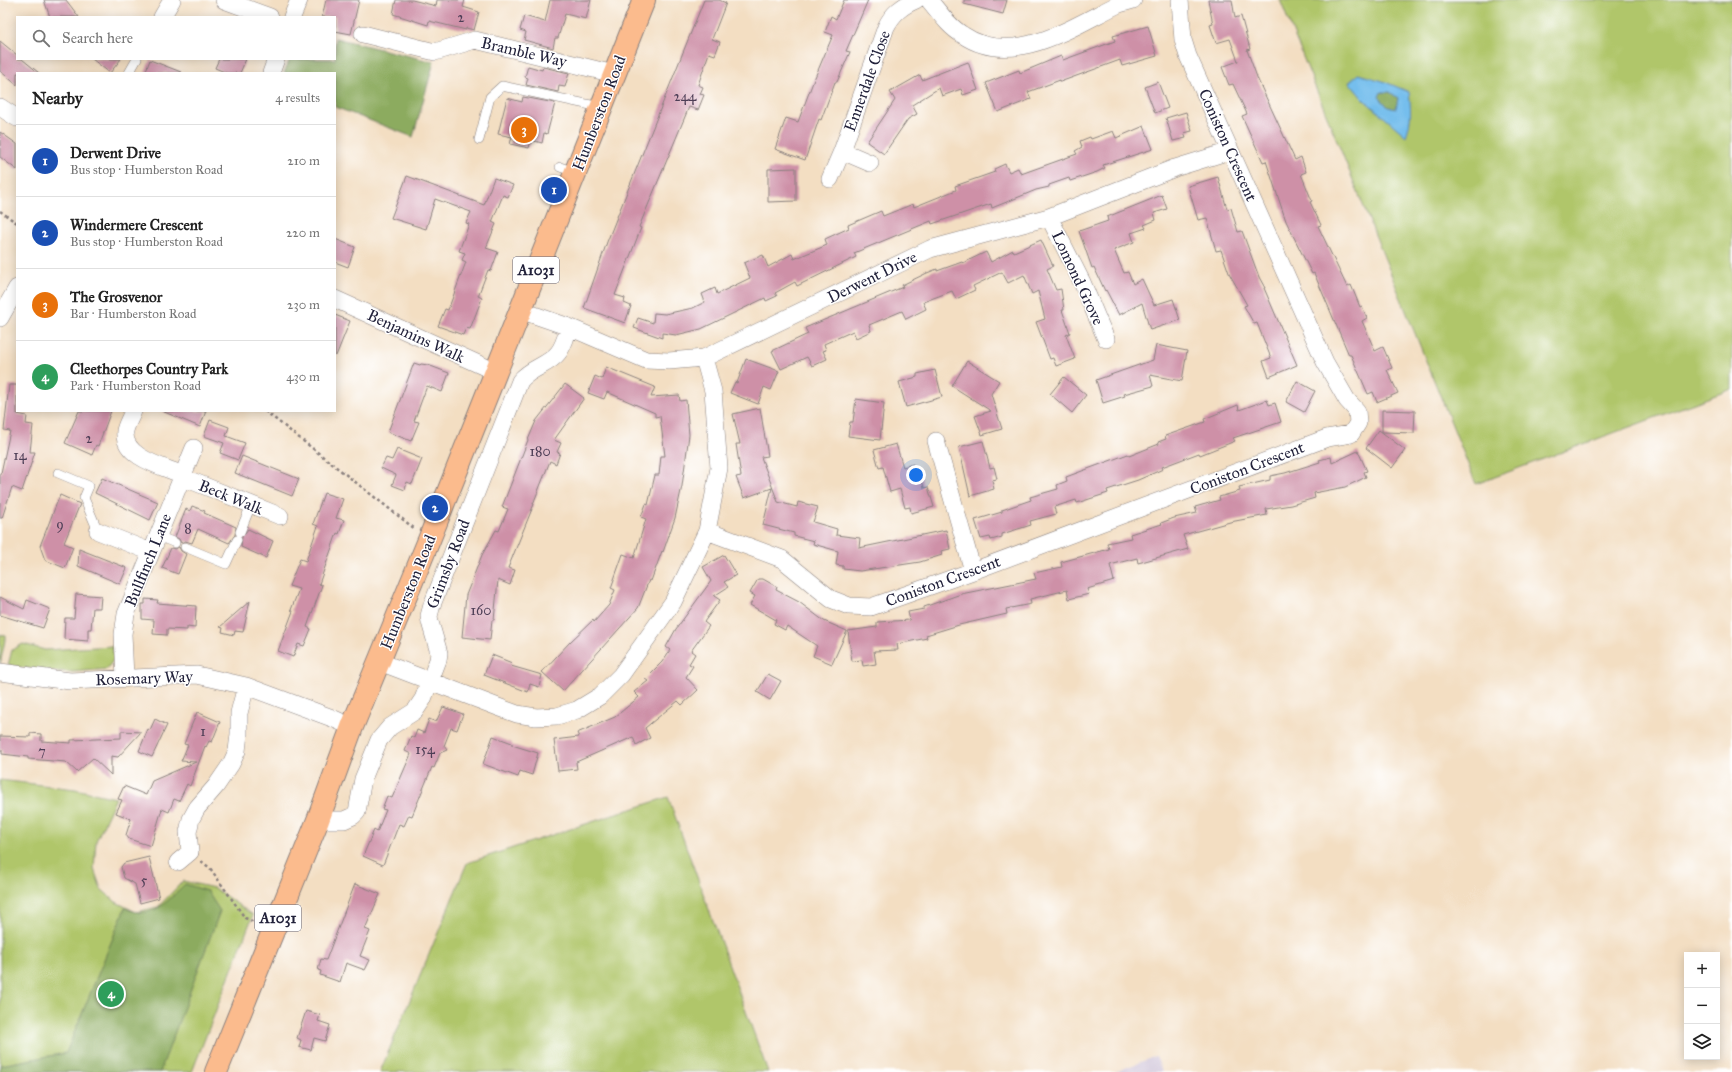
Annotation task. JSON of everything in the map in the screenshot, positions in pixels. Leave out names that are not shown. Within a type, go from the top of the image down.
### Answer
[{"type":"main road","name":"Humberston Road","points":[[216,1072],[318,820],[352,727],[380,662],[496,372],[520,310],[568,170],[600,107],[644,0]]},
{"type":"street","points":[[163,16],[172,0]]},
{"type":"street","points":[[224,0],[267,16]]},
{"type":"street","points":[[292,16],[299,0]]},
{"type":"street","name":"Ennerdale Close","points":[[830,179],[842,151],[891,16],[899,9],[916,0]]},
{"type":"street","points":[[929,0],[949,24],[963,36],[978,43],[1008,49],[1039,42],[1119,4],[1133,0]]},
{"type":"street","name":"Coniston Crescent","points":[[707,531],[782,559],[831,599],[850,606],[871,607],[973,571],[1327,438],[1351,434],[1358,423],[1357,411],[1347,400],[1325,362],[1302,307],[1230,151],[1215,112],[1188,56],[1183,40],[1180,0]]},
{"type":"street","name":"Bramble Way","points":[[364,34],[435,52],[475,40],[614,74]]},
{"type":"street","points":[[271,72],[276,60]]},
{"type":"street","points":[[0,107],[16,117]]},
{"type":"street","name":"Ennerdale Close","points":[[842,151],[870,163]]},
{"type":"street","name":"Derwent Drive","points":[[520,310],[569,327],[646,360],[669,361],[704,358],[930,249],[1049,217],[1175,168],[1230,151]]},
{"type":"street","name":"Lomond Grove","points":[[1049,217],[1082,282],[1106,339]]},
{"type":"street","points":[[0,318],[16,290]]},
{"type":"street","name":"Benjamins Walk","points":[[336,299],[496,372]]},
{"type":"street","name":"Grimsby Road","points":[[318,820],[344,820],[353,816],[357,812],[364,779],[379,740],[390,728],[416,711],[423,699],[439,653],[429,616],[440,583],[520,380],[526,373],[550,360],[558,353],[569,327]]},
{"type":"street","points":[[380,662],[517,714],[536,717],[557,716],[577,710],[600,696],[621,675],[673,602],[707,531],[719,468],[713,391],[704,358]]},
{"type":"street","name":"Beck Walk","points":[[132,412],[125,432],[130,448],[141,458],[280,516]]},
{"type":"street","points":[[936,441],[973,571]]},
{"type":"street","name":"Bullfinch Lane","points":[[125,678],[123,634],[126,614],[194,448]]},
{"type":"street","points":[[98,531],[151,552]]},
{"type":"street","name":"Rosemary Way","points":[[0,672],[70,681],[197,675],[246,686],[352,727]]},
{"type":"street","points":[[184,857],[191,819],[197,808],[216,786],[231,764],[237,751],[239,713],[246,686]]},
{"type":"lane","points":[[130,72],[137,60]]},
{"type":"lane","points":[[479,140],[490,97],[502,86],[600,107]]},
{"type":"lane","points":[[58,473],[89,486],[84,498],[98,531]]},
{"type":"lane","points":[[185,547],[226,564],[251,505]]},
{"type":"lane","points":[[158,536],[175,543]]},
{"type":"path","points":[[0,211],[16,222]]},
{"type":"path","points":[[265,412],[429,540]]},
{"type":"path","points":[[184,857],[210,868],[245,918],[261,925]]},
{"type":"shaded area","points":[[1156,1056],[1162,1072],[1115,1072]]},
{"type":"green space","points":[[1280,0],[1732,0],[1732,389],[1476,484]]},
{"type":"green space","points":[[336,38],[434,62],[413,137],[336,107],[336,72],[284,72],[290,60],[336,60]]},
{"type":"green space","points":[[1381,92],[1390,92],[1399,98],[1396,110],[1388,107],[1378,97]]},
{"type":"green space","points":[[0,634],[5,636],[5,640],[0,665]]},
{"type":"green space","points":[[23,644],[45,650],[112,646],[114,659],[107,669],[73,672],[42,671],[8,665],[12,650]]},
{"type":"green space","points":[[0,780],[75,789],[116,798],[96,841],[94,869],[101,889],[116,902],[136,912],[158,907],[183,881],[214,888],[253,915],[192,1072],[0,1072]]},
{"type":"green space","points":[[668,797],[768,1072],[380,1072],[467,863]]},
{"type":"green space","points":[[185,884],[207,891],[220,911],[160,1072],[0,1072],[0,1065],[66,1053],[125,908],[135,911],[151,911],[165,903]]},
{"type":"water","points":[[1358,74],[1383,81],[1409,92],[1410,114],[1406,136],[1363,99],[1349,82]],"holes":[[[1381,92],[1390,92],[1398,98],[1396,109],[1388,107],[1379,97]]]},
{"type":"building","points":[[44,0],[66,0],[78,16],[50,16]]},
{"type":"building","points":[[326,0],[359,0],[351,34],[336,31],[336,16],[322,16]]},
{"type":"building","points":[[396,0],[412,0],[436,6],[437,0],[465,0],[463,7],[479,12],[474,30],[466,28],[466,30],[429,21],[428,25],[393,14]]},
{"type":"building","points":[[550,0],[591,0],[586,19],[565,14],[558,38],[555,38],[553,48],[524,40],[526,32],[520,30],[524,16],[545,22]]},
{"type":"building","points":[[704,0],[719,0],[726,3],[712,39],[720,42],[715,55],[709,53],[698,85],[703,87],[700,94],[704,95],[698,110],[689,107],[639,227],[641,228],[615,295],[625,298],[624,303],[631,306],[625,323],[584,308],[607,242]]},
{"type":"building","points":[[844,0],[868,0],[846,51],[850,52],[837,82],[835,82],[821,120],[819,119],[805,160],[775,149],[786,118],[798,122],[833,35],[825,32],[831,16],[836,19]]},
{"type":"building","points":[[964,0],[1007,0],[1003,14],[964,4]]},
{"type":"building","points":[[1208,0],[1232,0],[1235,18],[1241,16],[1250,49],[1247,50],[1258,80],[1295,160],[1301,157],[1306,172],[1301,174],[1312,201],[1310,202],[1321,225],[1318,226],[1347,287],[1351,285],[1360,307],[1362,306],[1367,318],[1362,321],[1375,351],[1383,347],[1392,368],[1387,370],[1398,393],[1377,402],[1373,392],[1368,394],[1351,355],[1349,355],[1314,273],[1312,274],[1286,221],[1266,161],[1263,162],[1242,116],[1247,114],[1233,84],[1229,85],[1222,67],[1238,61],[1230,39],[1216,43],[1210,25],[1213,24]]},
{"type":"building","points":[[1148,26],[1157,56],[1122,66],[1120,60],[1060,82],[1060,80],[1028,92],[1031,99],[998,112],[986,83],[1019,70],[1020,73],[1061,56],[1063,60],[1115,41],[1113,36]]},
{"type":"building","points":[[0,41],[16,54],[16,60],[23,60],[38,72],[16,72],[16,84],[0,71]]},
{"type":"building","points":[[93,60],[120,60],[111,72]]},
{"type":"building","points":[[150,60],[181,72],[145,72]]},
{"type":"building","points":[[219,60],[246,60],[240,72],[225,72],[215,68]]},
{"type":"building","points":[[968,62],[978,90],[963,95],[961,89],[942,96],[939,88],[912,105],[917,114],[908,119],[884,154],[867,142],[895,100],[890,92],[920,75],[922,80]]},
{"type":"building","points":[[528,66],[542,70],[543,67],[569,73],[565,87],[559,86],[558,92],[526,85],[528,78],[525,77]]},
{"type":"building","points":[[1158,82],[1168,108],[1155,113],[1145,87]]},
{"type":"building","points":[[523,97],[555,103],[547,134],[544,133],[542,143],[531,140],[529,148],[510,144],[512,137],[498,134],[507,98],[522,102]]},
{"type":"building","points":[[1186,112],[1192,131],[1184,133],[1186,138],[1173,141],[1166,118]]},
{"type":"building","points":[[1144,126],[1153,149],[1103,165],[1105,168],[1097,172],[1070,181],[1069,178],[992,208],[991,204],[932,224],[931,221],[854,253],[856,257],[797,286],[795,282],[775,293],[777,296],[766,301],[765,298],[701,329],[676,335],[662,333],[662,338],[634,328],[638,318],[653,323],[654,313],[665,314],[693,308],[705,302],[702,294],[715,288],[717,294],[750,278],[744,263],[763,255],[768,267],[792,254],[794,259],[827,245],[825,239],[849,228],[848,225],[881,211],[883,216],[913,204],[914,207],[956,190],[955,186],[995,172],[994,169],[1005,164],[1009,172],[1018,168],[1021,174],[1077,154],[1075,151],[1082,147],[1080,141],[1090,137],[1091,139],[1113,131],[1116,138]]},
{"type":"building","points":[[0,132],[16,143],[16,169],[0,157]]},
{"type":"building","points":[[796,168],[796,201],[768,202],[768,169]]},
{"type":"building","points":[[407,176],[484,205],[494,178],[513,185],[508,197],[503,195],[492,222],[496,224],[486,248],[498,252],[491,271],[488,270],[478,296],[482,298],[470,329],[466,328],[463,335],[438,326],[445,309],[448,310],[466,262],[462,260],[465,253],[459,251],[469,224],[466,223],[471,212],[435,199],[426,229],[391,218]]},
{"type":"building","points":[[1218,177],[1227,209],[1231,208],[1238,232],[1242,231],[1259,277],[1297,365],[1269,377],[1263,361],[1271,358],[1257,323],[1254,324],[1244,306],[1247,305],[1229,273],[1221,250],[1216,251],[1207,218],[1198,220],[1188,186]]},
{"type":"building","points":[[1162,195],[1167,209],[1154,213],[1156,220],[1144,225],[1146,228],[1131,233],[1134,242],[1114,250],[1124,273],[1128,272],[1133,284],[1142,279],[1154,305],[1173,299],[1180,320],[1150,330],[1142,303],[1119,315],[1106,290],[1105,291],[1094,267],[1092,268],[1079,231],[1108,221],[1107,217]]},
{"type":"building","points":[[336,239],[355,247],[348,267],[336,262]]},
{"type":"building","points":[[1041,240],[1053,266],[1047,269],[1056,290],[1061,289],[1064,310],[1062,310],[1070,333],[1066,335],[1075,359],[1056,366],[1053,358],[1050,359],[1036,322],[1045,319],[1038,291],[1032,294],[1024,275],[1008,283],[1002,272],[973,286],[975,290],[956,299],[952,291],[923,302],[926,309],[906,319],[902,311],[869,325],[871,331],[856,338],[853,331],[824,344],[826,350],[823,351],[827,359],[812,366],[807,357],[781,369],[772,351],[808,334],[805,328],[903,287],[902,285],[927,273],[962,262],[963,263],[986,252],[991,262],[1013,250],[1014,252]]},
{"type":"building","points":[[336,315],[350,321],[336,356]]},
{"type":"building","points":[[1156,345],[1187,351],[1182,381],[1150,375],[1153,386],[1124,394],[1125,396],[1103,403],[1096,380],[1153,360]]},
{"type":"building","points":[[746,359],[779,371],[771,390],[764,387],[758,404],[730,393],[735,382],[737,383]]},
{"type":"building","points":[[967,361],[999,381],[991,394],[1002,429],[982,435],[975,416],[991,411],[952,386]]},
{"type":"building","points":[[414,363],[428,365],[449,373],[442,392],[427,386],[414,421],[419,422],[411,441],[388,432]]},
{"type":"building","points":[[606,367],[655,387],[651,397],[679,395],[680,401],[686,400],[689,435],[682,486],[675,518],[663,552],[662,551],[651,581],[649,580],[638,608],[563,691],[542,672],[593,620],[594,622],[609,605],[615,590],[611,588],[623,554],[634,558],[646,519],[641,517],[646,504],[648,505],[655,475],[659,475],[661,456],[665,456],[660,416],[655,417],[655,413],[607,392],[604,399],[588,393],[595,376],[602,379]]},
{"type":"building","points":[[935,370],[942,397],[906,407],[899,382],[917,377],[917,374]]},
{"type":"building","points":[[1064,377],[1086,395],[1072,413],[1050,394]]},
{"type":"building","points":[[1297,381],[1315,391],[1304,412],[1286,402]]},
{"type":"building","points":[[565,384],[584,398],[554,440],[561,443],[557,452],[560,453],[556,464],[550,461],[508,568],[515,570],[510,585],[498,580],[494,620],[492,620],[490,640],[462,637],[466,595],[482,555],[496,530],[499,531],[508,509],[502,507],[528,440],[536,421]]},
{"type":"building","points":[[9,385],[16,385],[16,412],[17,414],[27,416],[26,424],[33,425],[30,452],[35,452],[22,491],[12,487],[2,518],[0,518],[0,473],[10,431],[4,430]]},
{"type":"building","points":[[856,399],[884,403],[880,440],[848,436],[850,422],[853,422]]},
{"type":"building","points":[[1267,400],[1269,405],[1275,403],[1281,422],[1233,438],[1235,441],[1200,455],[1199,453],[1162,467],[1163,469],[1138,480],[1107,490],[1108,493],[1077,503],[1076,500],[1054,507],[1056,514],[1030,521],[1031,525],[1002,534],[1002,537],[991,540],[990,537],[981,539],[975,520],[1002,512],[1002,510],[1031,500],[1030,497],[1058,489],[1057,485],[1067,481],[1066,477],[1128,454],[1129,456],[1159,444],[1158,442],[1166,439],[1165,436],[1205,422],[1204,419],[1238,405],[1239,410]]},
{"type":"building","points":[[760,408],[768,456],[761,457],[778,502],[797,507],[798,502],[818,507],[813,522],[837,529],[836,535],[860,538],[859,548],[946,530],[950,549],[941,551],[942,555],[920,562],[860,571],[843,569],[843,566],[836,565],[838,551],[813,544],[814,541],[794,536],[794,533],[763,525],[772,488],[744,498],[736,477],[741,476],[736,444],[740,444],[733,414]]},
{"type":"building","points":[[1382,410],[1415,411],[1414,433],[1382,432]]},
{"type":"building","points":[[79,412],[111,412],[98,446],[96,445],[92,455],[65,443]]},
{"type":"building","points":[[164,412],[206,412],[200,427]]},
{"type":"building","points":[[210,420],[229,427],[226,436],[245,443],[238,460],[220,453],[224,443],[204,436]]},
{"type":"building","points":[[1379,430],[1405,450],[1392,468],[1366,448]]},
{"type":"building","points":[[983,441],[990,468],[994,467],[997,479],[992,480],[994,489],[970,496],[959,447]]},
{"type":"building","points":[[896,444],[903,467],[913,464],[916,473],[920,472],[924,488],[928,487],[934,507],[911,513],[910,507],[905,508],[900,489],[890,492],[883,467],[879,468],[874,450]]},
{"type":"building","points":[[397,449],[422,459],[412,484],[407,482],[405,490],[392,485],[396,475],[381,468],[386,458],[392,460]]},
{"type":"building","points":[[1358,451],[1367,471],[1364,472],[1366,477],[1345,487],[1314,493],[1315,498],[1291,505],[1266,509],[1267,515],[1230,522],[1183,535],[1188,549],[1138,563],[1137,558],[1110,565],[1114,581],[1087,589],[1089,594],[1069,599],[1067,590],[1030,599],[1031,604],[1006,609],[1007,614],[959,625],[926,635],[927,638],[897,644],[898,650],[874,651],[876,664],[863,666],[862,660],[852,661],[848,631],[877,627],[877,622],[910,620],[908,612],[924,609],[924,607],[961,594],[1036,579],[1034,573],[1062,567],[1061,562],[1109,549],[1107,543],[1131,538],[1130,534],[1162,524],[1161,523],[1174,518],[1197,513],[1195,507],[1220,500],[1219,497],[1240,491],[1239,487],[1270,480],[1270,476],[1320,462],[1319,460],[1331,457],[1332,463]]},
{"type":"building","points":[[242,456],[299,479],[292,496],[235,473]]},
{"type":"building","points":[[102,478],[158,502],[150,520],[95,493]]},
{"type":"building","points":[[324,493],[343,499],[336,518],[344,520],[339,534],[337,533],[319,584],[322,585],[307,627],[311,629],[304,646],[298,644],[293,657],[278,651],[293,611],[291,610],[299,589],[289,586],[300,559],[306,561],[318,526],[313,524]]},
{"type":"building","points":[[60,495],[80,504],[64,543],[73,547],[65,568],[45,560],[40,546]]},
{"type":"building","points":[[192,506],[236,527],[235,535],[229,543],[198,529],[192,543],[185,541],[181,543],[179,539],[175,537],[186,509],[190,511]]},
{"type":"building","points":[[248,529],[273,541],[266,558],[241,547],[242,537]]},
{"type":"building","points":[[179,547],[181,551],[186,554],[178,574],[162,568],[171,548],[175,549]]},
{"type":"building","points":[[79,549],[127,568],[120,584],[78,566]]},
{"type":"building","points":[[724,555],[736,575],[724,582],[728,587],[714,596],[720,600],[704,622],[709,626],[691,651],[695,654],[689,664],[693,666],[686,677],[698,690],[682,705],[678,701],[645,728],[650,738],[636,745],[633,737],[576,762],[577,769],[558,771],[554,740],[579,737],[577,733],[615,717],[639,697],[634,692],[648,681],[645,679],[662,662],[670,650],[666,647],[676,629],[711,581],[703,567]]},
{"type":"building","points":[[758,579],[763,579],[777,587],[776,590],[799,602],[824,621],[847,631],[832,664],[813,656],[817,646],[787,626],[785,630],[774,624],[776,620],[750,605],[755,596],[750,593]]},
{"type":"building","points":[[76,594],[101,596],[100,608],[93,608],[91,629],[88,629],[88,641],[64,639],[65,618],[74,618]]},
{"type":"building","points":[[0,597],[24,609],[27,600],[50,609],[43,628],[0,615]]},
{"type":"building","points":[[145,599],[158,600],[157,603],[196,606],[195,628],[187,627],[187,630],[167,629],[167,635],[153,634],[154,620],[142,619],[142,604],[145,604]]},
{"type":"building","points":[[250,601],[243,632],[235,631],[234,635],[222,632],[223,628],[220,627]]},
{"type":"building","points":[[492,655],[512,663],[511,666],[542,675],[539,687],[530,684],[528,692],[484,675]]},
{"type":"building","points":[[768,674],[781,681],[770,700],[757,692]]},
{"type":"building","points":[[443,707],[463,714],[457,730],[451,728],[444,746],[447,750],[440,753],[434,768],[432,767],[412,816],[409,815],[404,826],[399,824],[383,865],[363,856],[374,830],[377,832],[386,810],[382,809],[387,796],[392,798],[411,754],[405,751],[411,736],[414,738],[417,730],[424,733],[429,719],[436,722]]},
{"type":"building","points":[[197,712],[220,722],[212,742],[209,741],[206,747],[205,746],[190,786],[187,784],[179,801],[174,799],[169,812],[162,809],[151,846],[129,839],[126,835],[131,819],[116,813],[122,800],[118,799],[124,786],[146,795],[152,781],[196,762],[181,761],[188,745],[184,744]]},
{"type":"building","points":[[155,719],[167,725],[152,757],[139,751],[148,729],[150,730]]},
{"type":"building","points":[[121,731],[141,732],[118,757],[111,756],[111,775],[93,758],[77,772],[66,762],[28,759],[28,757],[2,754],[2,750],[0,750],[0,736],[30,737],[30,733],[41,734],[41,741],[71,743],[71,740],[121,738]]},
{"type":"building","points":[[493,736],[512,743],[512,745],[538,753],[532,775],[520,771],[518,777],[483,764]]},
{"type":"building","points":[[149,857],[159,898],[140,903],[135,884],[124,878],[121,867],[124,863]]},
{"type":"building","points":[[355,884],[380,894],[365,929],[370,931],[360,956],[370,960],[365,970],[346,963],[340,982],[320,975],[321,971],[318,970],[321,959],[326,960]]},
{"type":"building","points":[[306,1011],[320,1015],[318,1021],[330,1025],[325,1041],[314,1038],[311,1050],[299,1047],[301,1040],[297,1038]]},
{"type":"place","name":"The Grosvenor","points":[[524,130]]},
{"type":"place","name":"Derwent Drive","points":[[554,190]]},
{"type":"place","name":"Windermere Crescent","points":[[435,508]]},
{"type":"place","name":"Cleethorpes Country Park","points":[[111,994]]}]
